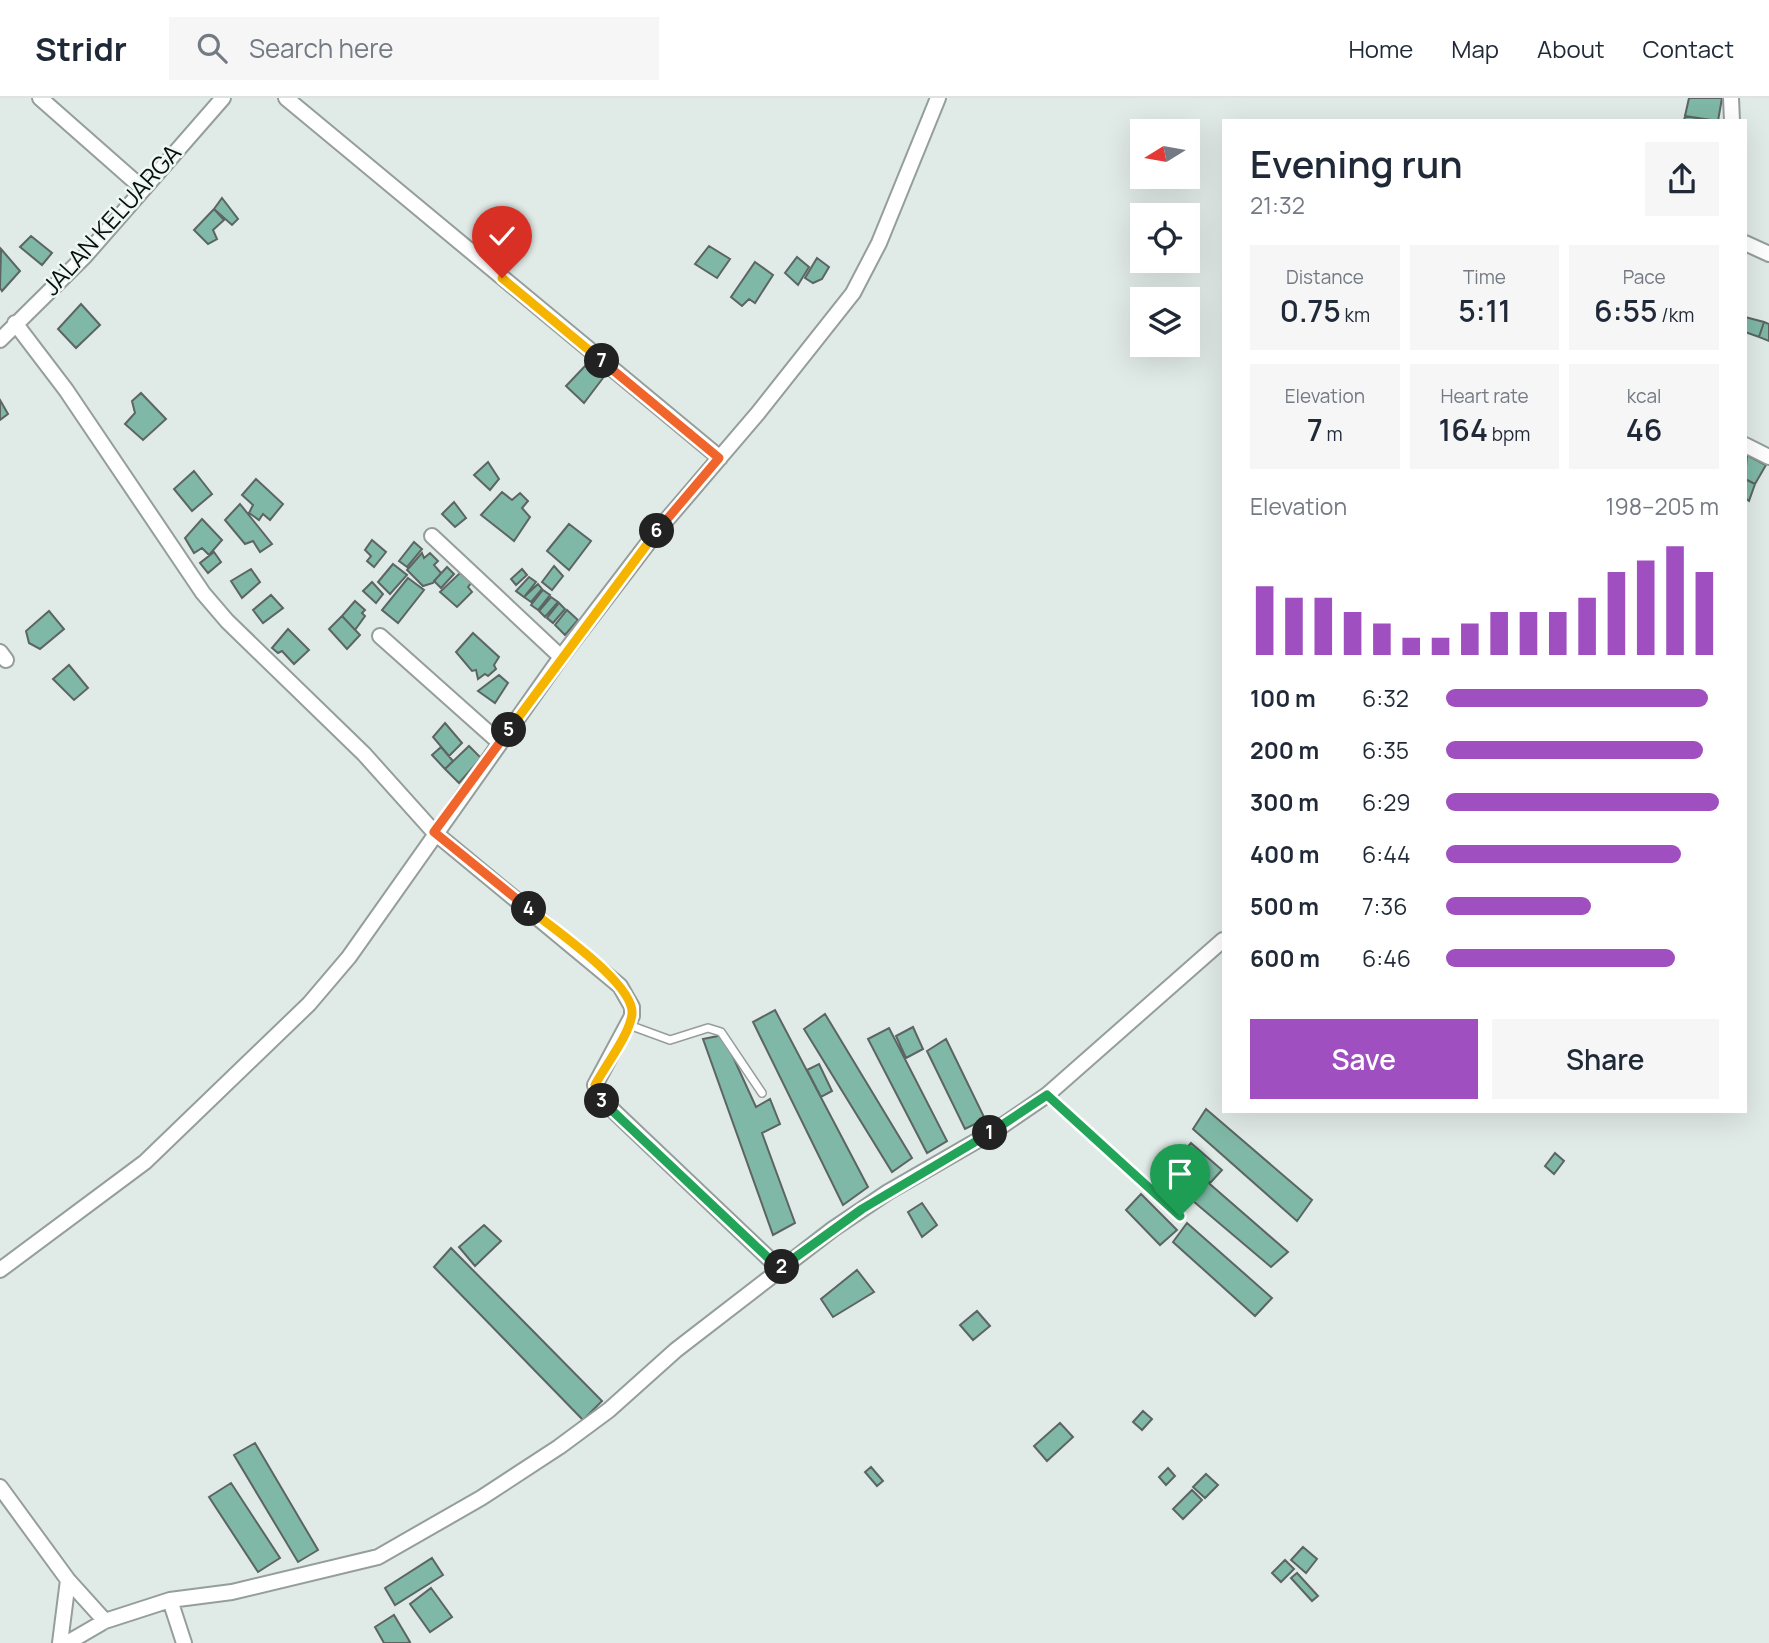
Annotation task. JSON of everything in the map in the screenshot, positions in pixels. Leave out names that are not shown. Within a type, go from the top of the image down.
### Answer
[{"type":"street","points":[[40,98],[141,187]]},
{"type":"street","name":"JALAN KELUARGA","points":[[0,340],[85,256],[141,187],[223,98]]},
{"type":"street","points":[[285,98],[719,458]]},
{"type":"street","points":[[0,1270],[145,1162],[309,1004],[349,957],[434,832],[561,657],[659,530],[853,293],[879,243],[938,98]]},
{"type":"street","points":[[1731,98],[1731,119]]},
{"type":"street","points":[[1747,244],[1769,254]]},
{"type":"street","points":[[15,323],[66,390],[203,593],[227,621],[364,754],[434,832],[620,986],[632,1007],[629,1025],[595,1085],[599,1097],[780,1269]]},
{"type":"street","points":[[1747,446],[1769,457]]},
{"type":"street","points":[[432,536],[561,657]]},
{"type":"street","points":[[380,636],[500,743]]},
{"type":"street","points":[[67,1643],[105,1621],[170,1600],[232,1592],[349,1566],[378,1557],[408,1542],[559,1447],[780,1269],[862,1209],[999,1128],[1047,1095],[1222,941]]},
{"type":"street","points":[[0,1487],[68,1580],[105,1621]]},
{"type":"street","points":[[60,1643],[68,1580]]},
{"type":"street","points":[[170,1600],[184,1643]]},
{"type":"lane","points":[[629,1025],[670,1040],[708,1028],[720,1032],[761,1093]]},
{"type":"lane","points":[[1047,1095],[1180,1216]]},
{"type":"building","points":[[1689,98],[1722,98],[1718,119],[1685,116]]},
{"type":"building","points":[[222,198],[238,219],[232,225],[214,209]]},
{"type":"building","points":[[214,209],[224,220],[213,230],[217,239],[208,244],[194,230]]},
{"type":"building","points":[[31,236],[52,253],[42,265],[20,247]]},
{"type":"building","points":[[709,246],[730,259],[717,278],[695,264]]},
{"type":"building","points":[[1,249],[20,271],[2,291],[0,288]]},
{"type":"building","points":[[797,257],[809,267],[798,285],[785,273]]},
{"type":"building","points":[[817,258],[829,267],[822,279],[813,283],[805,278]]},
{"type":"building","points":[[755,262],[773,275],[755,303],[749,299],[742,306],[731,297]]},
{"type":"building","points":[[81,304],[100,325],[76,348],[58,329]]},
{"type":"building","points":[[1747,318],[1764,322],[1759,337],[1747,333]]},
{"type":"building","points":[[1764,322],[1769,324],[1769,341],[1759,337]]},
{"type":"building","points":[[587,364],[603,378],[584,403],[566,386]]},
{"type":"building","points":[[141,393],[166,419],[143,440],[125,424],[135,413],[132,401]]},
{"type":"building","points":[[0,400],[8,414],[0,420]]},
{"type":"building","points":[[1747,455],[1766,465],[1755,484],[1747,480]]},
{"type":"building","points":[[488,462],[499,479],[490,490],[474,475]]},
{"type":"building","points":[[194,471],[212,494],[192,511],[174,489]]},
{"type":"building","points":[[256,479],[283,504],[270,520],[263,514],[259,520],[249,513],[253,505],[242,495]]},
{"type":"building","points":[[1747,480],[1755,484],[1749,501],[1747,500]]},
{"type":"building","points":[[502,492],[512,500],[520,493],[528,501],[522,508],[530,517],[514,541],[481,515]]},
{"type":"building","points":[[454,502],[466,518],[455,527],[442,514]]},
{"type":"building","points":[[240,504],[272,544],[260,552],[253,541],[245,544],[225,520]]},
{"type":"building","points":[[202,519],[222,540],[209,555],[202,548],[194,553],[185,538]]},
{"type":"building","points":[[569,524],[591,541],[569,570],[547,551]]},
{"type":"building","points":[[372,540],[386,552],[374,567],[367,561],[371,556],[365,550]]},
{"type":"building","points":[[414,542],[422,549],[407,567],[399,561]]},
{"type":"building","points":[[214,552],[221,562],[208,573],[200,563]]},
{"type":"building","points":[[422,553],[424,558],[430,553],[438,561],[434,565],[441,573],[433,583],[423,586],[407,570]]},
{"type":"building","points":[[393,564],[407,575],[390,594],[378,582]]},
{"type":"building","points":[[554,566],[563,576],[552,590],[542,582]]},
{"type":"building","points":[[447,567],[454,574],[441,588],[434,581]]},
{"type":"building","points":[[251,569],[260,582],[242,598],[231,581]]},
{"type":"building","points":[[522,569],[527,575],[516,585],[511,579]]},
{"type":"building","points":[[461,572],[472,582],[468,587],[472,592],[457,607],[440,592]]},
{"type":"building","points":[[529,577],[536,582],[524,597],[516,591]]},
{"type":"building","points":[[408,578],[424,590],[398,623],[382,610]]},
{"type":"building","points":[[372,582],[383,594],[376,603],[363,591]]},
{"type":"building","points":[[538,584],[542,589],[531,602],[524,597]]},
{"type":"building","points":[[543,590],[550,595],[538,610],[531,605]]},
{"type":"building","points":[[271,595],[283,608],[263,623],[253,610]]},
{"type":"building","points":[[551,597],[558,602],[545,617],[539,611]]},
{"type":"building","points":[[355,601],[365,610],[362,613],[365,616],[355,630],[342,616]]},
{"type":"building","points":[[559,603],[565,609],[553,623],[547,618]]},
{"type":"building","points":[[567,610],[578,620],[565,635],[555,625]]},
{"type":"building","points":[[49,611],[64,629],[40,649],[29,643],[26,631]]},
{"type":"building","points":[[342,616],[360,635],[347,649],[329,629]]},
{"type":"building","points":[[288,629],[309,650],[294,664],[282,651],[278,653],[272,648]]},
{"type":"building","points":[[473,633],[499,657],[494,665],[496,669],[488,676],[485,674],[478,679],[476,670],[472,671],[456,652]]},
{"type":"building","points":[[69,665],[88,688],[74,700],[53,679]]},
{"type":"building","points":[[499,675],[508,683],[495,703],[478,691]]},
{"type":"building","points":[[445,723],[462,743],[449,756],[433,737]]},
{"type":"building","points":[[469,746],[481,758],[459,783],[445,769]]},
{"type":"building","points":[[441,747],[453,761],[445,769],[432,755]]},
{"type":"building","points":[[775,1010],[868,1187],[843,1205],[753,1022]]},
{"type":"building","points":[[825,1014],[912,1158],[892,1172],[804,1029]]},
{"type":"building","points":[[913,1027],[923,1049],[906,1058],[896,1036]]},
{"type":"building","points":[[889,1028],[947,1141],[927,1153],[868,1039]]},
{"type":"building","points":[[723,1035],[756,1107],[770,1099],[780,1124],[762,1133],[795,1223],[773,1235],[703,1039]]},
{"type":"building","points":[[946,1039],[985,1119],[965,1129],[927,1051]]},
{"type":"building","points":[[819,1064],[832,1091],[821,1097],[807,1070]]},
{"type":"building","points":[[1206,1109],[1312,1200],[1297,1221],[1193,1129]]},
{"type":"building","points":[[1191,1143],[1222,1170],[1210,1183],[1181,1155]]},
{"type":"building","points":[[1173,1152],[1288,1252],[1271,1267],[1160,1173]]},
{"type":"building","points":[[1555,1153],[1564,1161],[1554,1174],[1545,1166]]},
{"type":"building","points":[[1141,1194],[1177,1230],[1160,1245],[1126,1210]]},
{"type":"building","points":[[922,1203],[937,1225],[922,1237],[908,1212]]},
{"type":"building","points":[[1187,1223],[1272,1298],[1255,1316],[1173,1242]]},
{"type":"building","points":[[484,1225],[501,1241],[475,1266],[459,1247]]},
{"type":"building","points":[[451,1248],[602,1401],[583,1420],[434,1267]]},
{"type":"building","points":[[857,1270],[874,1292],[833,1317],[821,1299]]},
{"type":"building","points":[[977,1311],[990,1326],[973,1340],[960,1325]]},
{"type":"building","points":[[1143,1411],[1152,1419],[1142,1430],[1133,1422]]},
{"type":"building","points":[[1060,1423],[1073,1437],[1047,1461],[1034,1446]]},
{"type":"building","points":[[255,1443],[318,1550],[298,1562],[234,1455]]},
{"type":"building","points":[[871,1467],[883,1481],[877,1486],[865,1472]]},
{"type":"building","points":[[1168,1468],[1175,1476],[1166,1485],[1159,1477]]},
{"type":"building","points":[[1206,1474],[1218,1485],[1205,1498],[1193,1487]]},
{"type":"building","points":[[231,1483],[280,1558],[258,1572],[209,1497]]},
{"type":"building","points":[[1192,1490],[1202,1500],[1183,1519],[1173,1509]]},
{"type":"building","points":[[1303,1547],[1317,1559],[1306,1573],[1291,1560]]},
{"type":"building","points":[[432,1558],[443,1575],[395,1605],[385,1588]]},
{"type":"building","points":[[1285,1560],[1294,1569],[1281,1582],[1272,1573]]},
{"type":"building","points":[[1297,1573],[1318,1596],[1312,1601],[1291,1578]]},
{"type":"building","points":[[431,1588],[452,1617],[430,1632],[410,1604]]},
{"type":"building","points":[[394,1615],[410,1642],[384,1643],[375,1627]]},
{"type":"route","points":[[502,278],[719,458],[659,530],[561,657],[434,832],[608,974],[628,998],[632,1016],[595,1085],[599,1097],[610,1111],[780,1269],[862,1209],[999,1128],[1047,1095],[1180,1216]]}]
